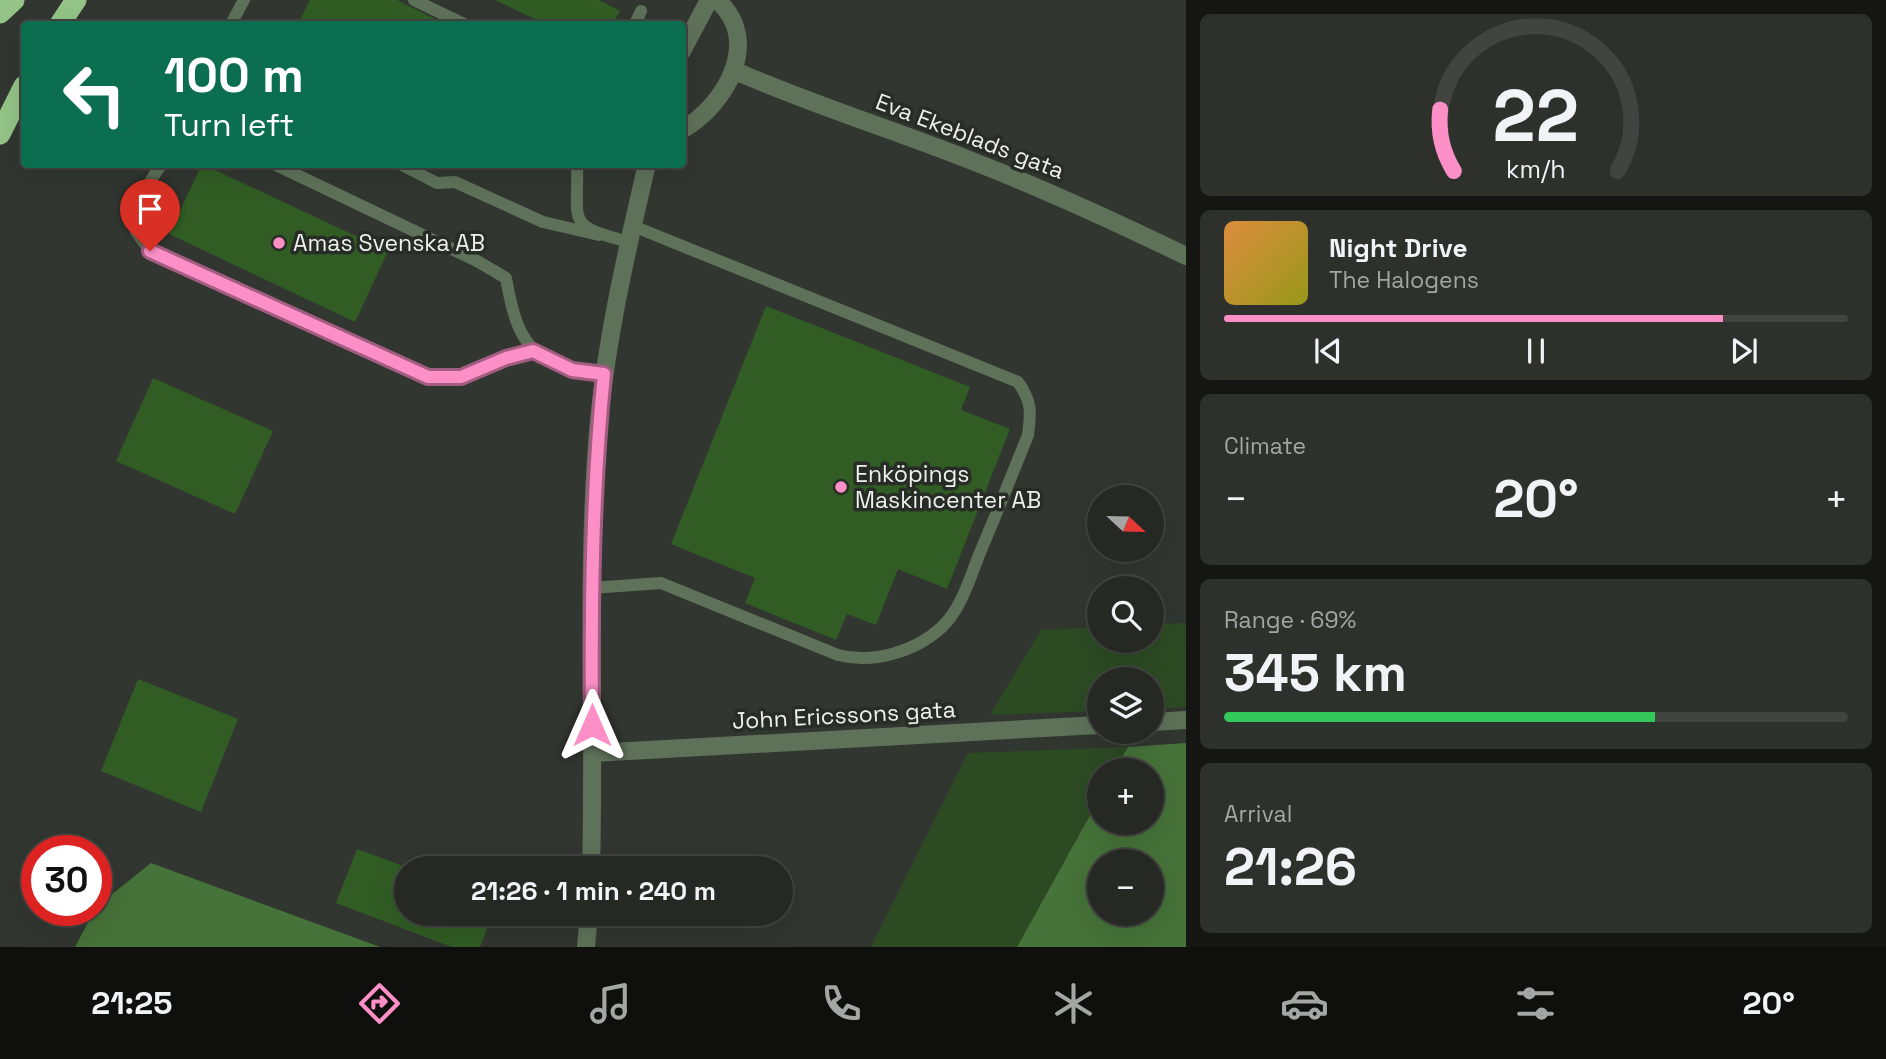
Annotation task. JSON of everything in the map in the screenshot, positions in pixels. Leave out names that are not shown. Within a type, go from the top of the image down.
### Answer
[{"type":"highway","points":[[0,13],[14,0]]},
{"type":"highway","points":[[62,21],[76,0]]},
{"type":"highway","points":[[0,134],[21,92]]},
{"type":"street","points":[[686,43],[709,0]]},
{"type":"street","points":[[686,126],[719,97],[733,70],[740,39],[731,13],[717,0]]},
{"type":"street","name":"Eva Ekeblads gata","points":[[733,70],[789,95],[966,158],[1068,199],[1186,256]]},
{"type":"street","points":[[591,856],[591,587],[596,458],[604,374],[646,168]]},
{"type":"street","points":[[1164,721],[1186,720]]},
{"type":"street","name":"John Ericssons gata","points":[[593,753],[1087,726]]},
{"type":"street","points":[[586,947],[588,926]]},
{"type":"lane","points":[[233,21],[244,0]]},
{"type":"lane","points":[[414,0],[458,21]]},
{"type":"lane","points":[[636,21],[641,11]]},
{"type":"lane","points":[[159,168],[139,206],[136,232],[150,251],[428,377],[461,377],[506,358],[533,351]]},
{"type":"lane","points":[[282,168],[477,261],[506,278],[514,321],[533,351],[572,370],[604,374]]},
{"type":"lane","points":[[408,168],[437,183],[456,182],[543,222],[599,235],[631,234],[1017,382],[1029,398],[1028,435],[962,597],[943,626],[915,645],[867,660],[838,655],[661,583],[591,587]]},
{"type":"lane","points":[[577,168],[575,209],[583,224],[599,235]]},
{"type":"green space","points":[[1186,623],[1186,707],[1164,708],[1164,667],[1087,667],[1087,711],[990,715],[1041,630],[1087,628],[1087,653],[1164,653],[1164,624]]},
{"type":"green space","points":[[1186,743],[1186,947],[1017,947],[1087,821],[1087,835],[1164,835],[1164,758],[1122,758],[1128,747]]},
{"type":"green space","points":[[1128,747],[1122,758],[1087,758],[1087,821],[1017,947],[871,947],[968,753]]},
{"type":"green space","points":[[151,863],[380,947],[75,947],[86,926],[112,926],[112,894]]},
{"type":"building","points":[[310,0],[397,0],[439,21],[300,21]]},
{"type":"building","points":[[495,0],[599,0],[620,11],[615,21],[539,21]]},
{"type":"building","name":"Amas Svenska AB","points":[[200,168],[211,168],[388,251],[355,322],[169,234]]},
{"type":"building","name":"Enköpings Maskincenter AB","points":[[766,306],[970,387],[961,410],[1010,429],[947,589],[898,569],[876,625],[847,614],[836,640],[745,603],[755,578],[671,544]]},
{"type":"building","points":[[153,378],[273,431],[235,514],[116,461]]},
{"type":"building","points":[[138,679],[238,719],[201,812],[101,771]]},
{"type":"building","points":[[357,849],[394,863],[394,925],[336,903]]},
{"type":"building","points":[[397,926],[488,926],[480,947],[452,947]]},
{"type":"place","name":"Amas Svenska AB","points":[[279,243]]},
{"type":"place","name":"Enköpings Maskincenter AB","points":[[841,487]]},
{"type":"route","points":[[150,251],[428,377],[461,377],[506,358],[533,351],[572,370],[604,374],[596,458],[591,587],[592,725]]}]
